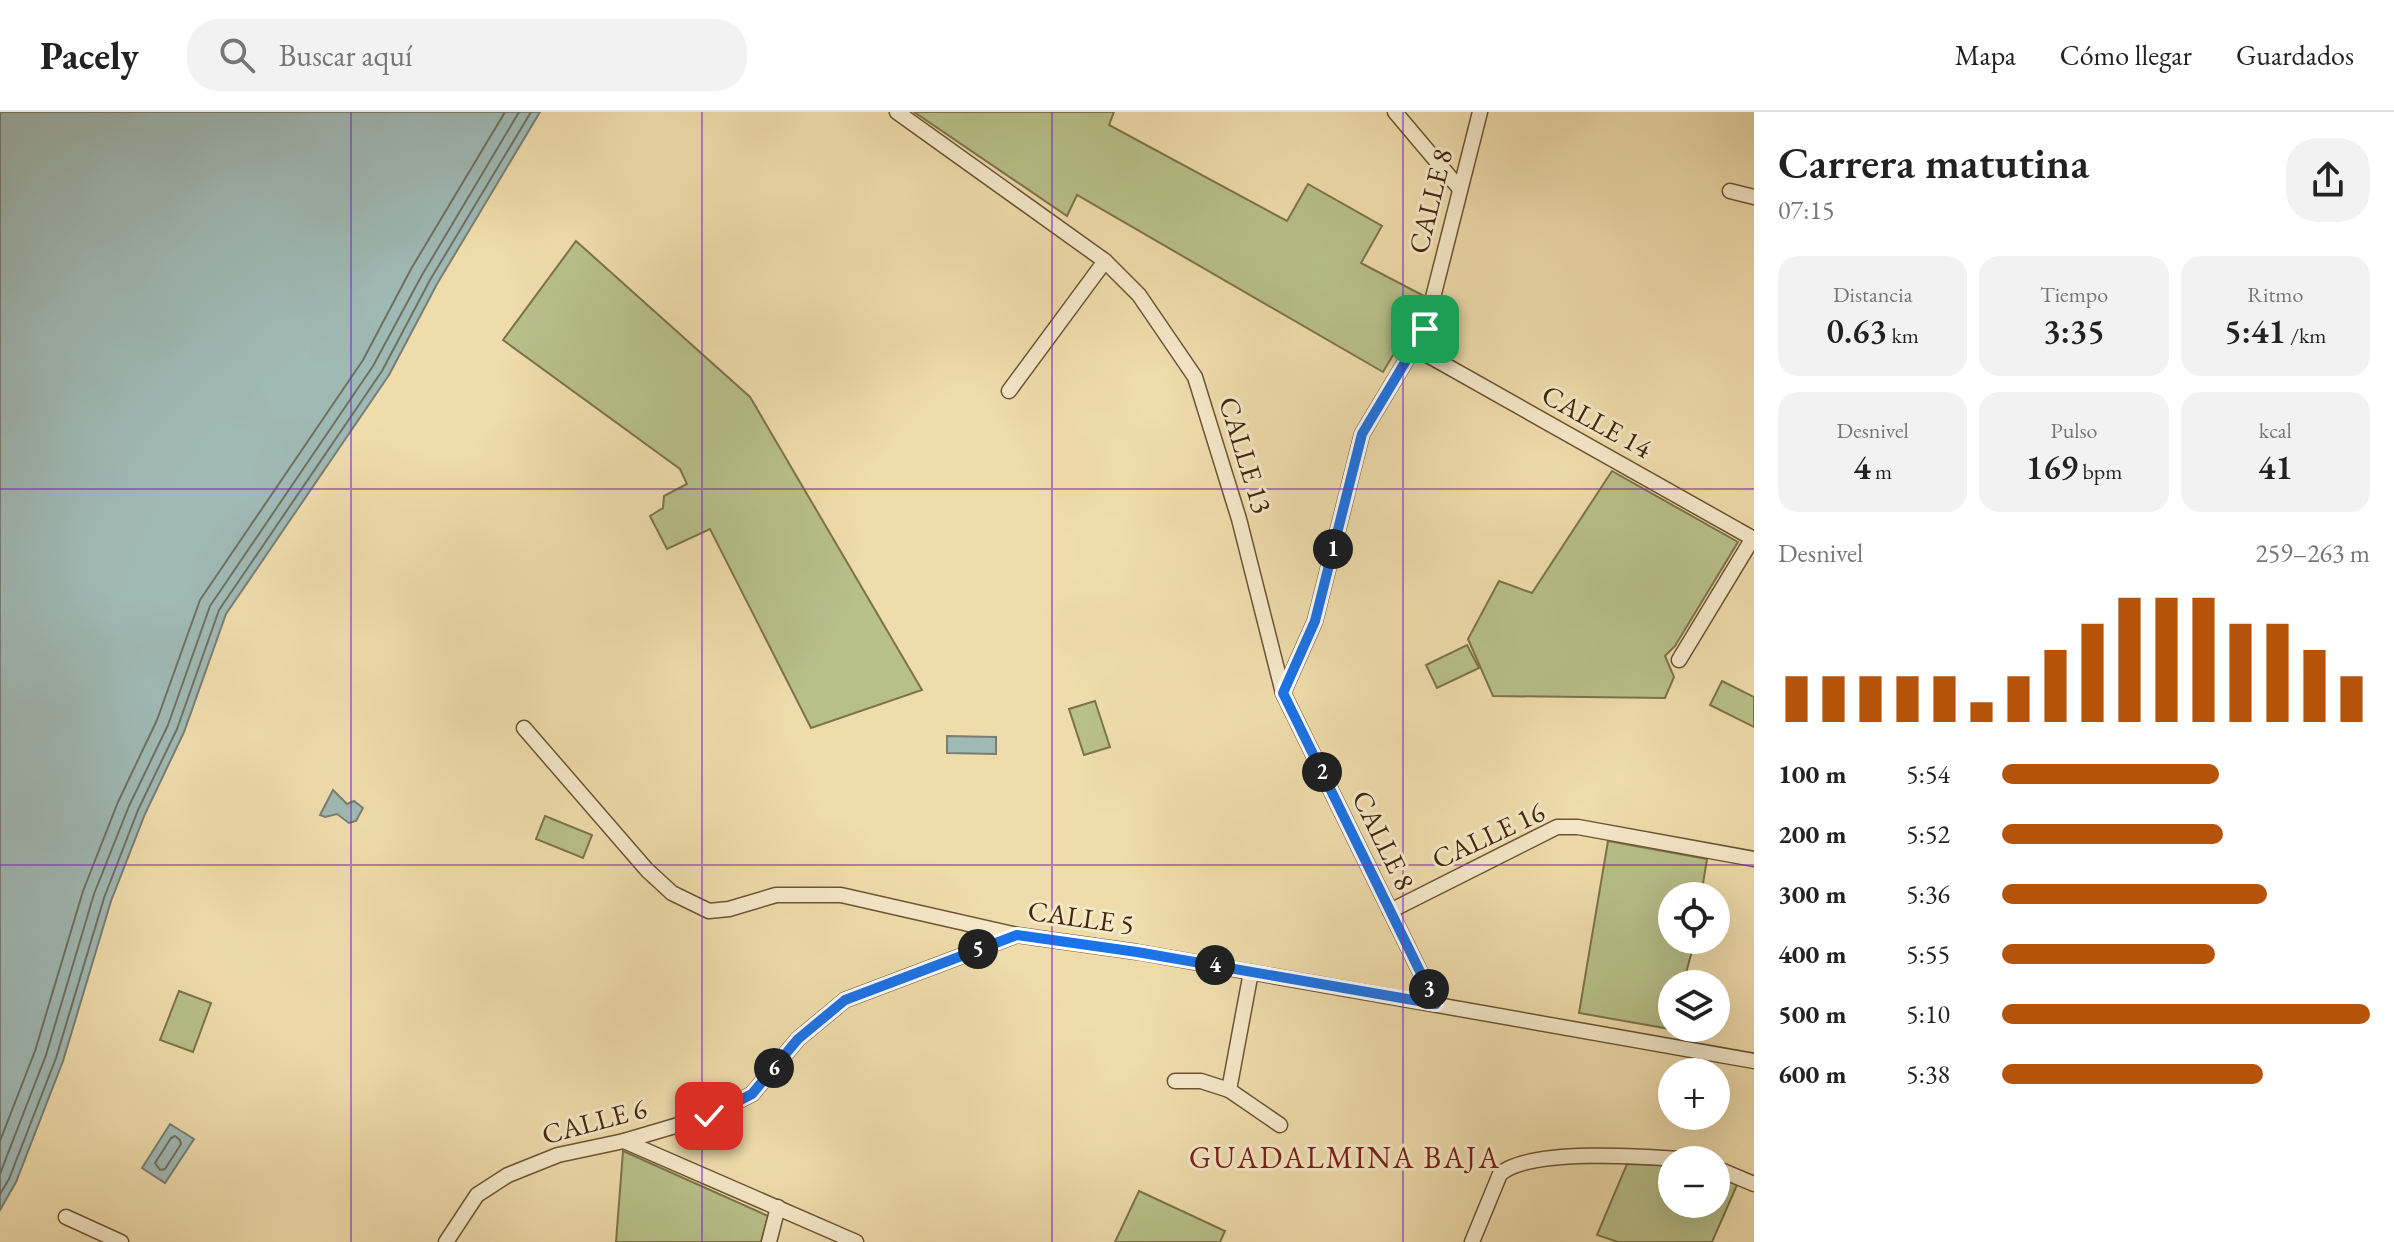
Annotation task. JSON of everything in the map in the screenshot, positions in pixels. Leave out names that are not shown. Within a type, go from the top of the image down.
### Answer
[{"type":"street","name":"CALLE 13","points":[[897,112],[1105,261],[1139,295],[1195,377],[1239,519],[1283,693]]},
{"type":"street","points":[[1395,112],[1460,189]]},
{"type":"street","name":"CALLE 8","points":[[1436,1004],[1283,693],[1315,621],[1362,434],[1425,329],[1480,112]]},
{"type":"street","points":[[1730,191],[1754,197]]},
{"type":"street","points":[[1009,391],[1105,261]]},
{"type":"street","name":"CALLE 14","points":[[1415,348],[1753,538]]},
{"type":"street","points":[[1679,660],[1753,538]]},
{"type":"street","name":"CALLE 5","points":[[524,728],[647,870],[672,893],[709,911],[729,909],[776,895],[841,895],[1017,935],[1251,972],[1754,1061]]},
{"type":"street","name":"CALLE 16","points":[[1390,911],[1557,827],[1578,827],[1754,859]]},
{"type":"street","name":"CALLE 6","points":[[446,1242],[477,1195],[508,1175],[558,1155],[624,1141],[709,1116],[752,1094],[798,1039],[845,1000],[1017,935]]},
{"type":"street","points":[[1229,1090],[1251,972]]},
{"type":"street","points":[[1175,1081],[1201,1081],[1229,1090],[1280,1125]]},
{"type":"street","points":[[624,1141],[856,1242]]},
{"type":"street","points":[[1472,1242],[1500,1174],[1509,1167],[1572,1157],[1658,1159]]},
{"type":"street","points":[[1730,1174],[1754,1184]]},
{"type":"street","points":[[769,1242],[778,1207]]},
{"type":"street","points":[[66,1217],[121,1242]]},
{"type":"green space","points":[[914,112],[1114,112],[1109,125],[1287,221],[1308,184],[1382,226],[1361,263],[1424,296],[1414,320],[1383,372],[1077,195],[1067,216]]},
{"type":"green space","points":[[576,241],[750,397],[922,690],[811,728],[710,529],[667,549],[650,516],[663,508],[664,496],[687,484],[680,469],[503,340]]},
{"type":"green space","points":[[1612,471],[1738,542],[1675,646],[1665,656],[1674,677],[1665,698],[1493,696],[1468,639],[1499,581],[1532,593]]},
{"type":"green space","points":[[1467,645],[1479,668],[1437,688],[1426,665]]},
{"type":"green space","points":[[1722,681],[1754,697],[1754,727],[1710,705]]},
{"type":"green space","points":[[1095,701],[1110,747],[1084,755],[1069,709]]},
{"type":"green space","points":[[545,816],[592,835],[583,858],[536,839]]},
{"type":"green space","points":[[1608,841],[1707,859],[1703,882],[1658,882],[1658,954],[1691,954],[1687,970],[1658,970],[1658,1027],[1579,1013]]},
{"type":"green space","points":[[179,991],[211,1003],[193,1052],[160,1040]]},
{"type":"green space","points":[[623,1151],[768,1216],[761,1242],[616,1242]]},
{"type":"green space","points":[[1627,1164],[1658,1165],[1658,1218],[1723,1218],[1712,1242],[1618,1242],[1597,1235]]},
{"type":"green space","points":[[1730,1181],[1737,1185],[1730,1201]]},
{"type":"green space","points":[[1139,1191],[1225,1231],[1220,1242],[1115,1242]]},
{"type":"water","points":[[0,112],[540,112],[437,284],[389,375],[226,614],[184,732],[145,814],[111,901],[63,1061],[16,1182],[0,1210]]},
{"type":"water","points":[[947,736],[996,737],[996,754],[947,753]]},
{"type":"water","points":[[333,790],[347,804],[354,801],[363,808],[356,821],[349,823],[337,814],[320,815]]},
{"type":"water","points":[[170,1124],[194,1139],[165,1183],[142,1168]]},
{"type":"district","name":"GUADALMINA BAJA","points":[[1345,1157]]},
{"type":"route","points":[[709,1116],[752,1094],[798,1039],[845,1000],[1017,935],[1137,952],[1436,1004],[1283,693],[1315,621],[1362,434],[1425,329]]}]
